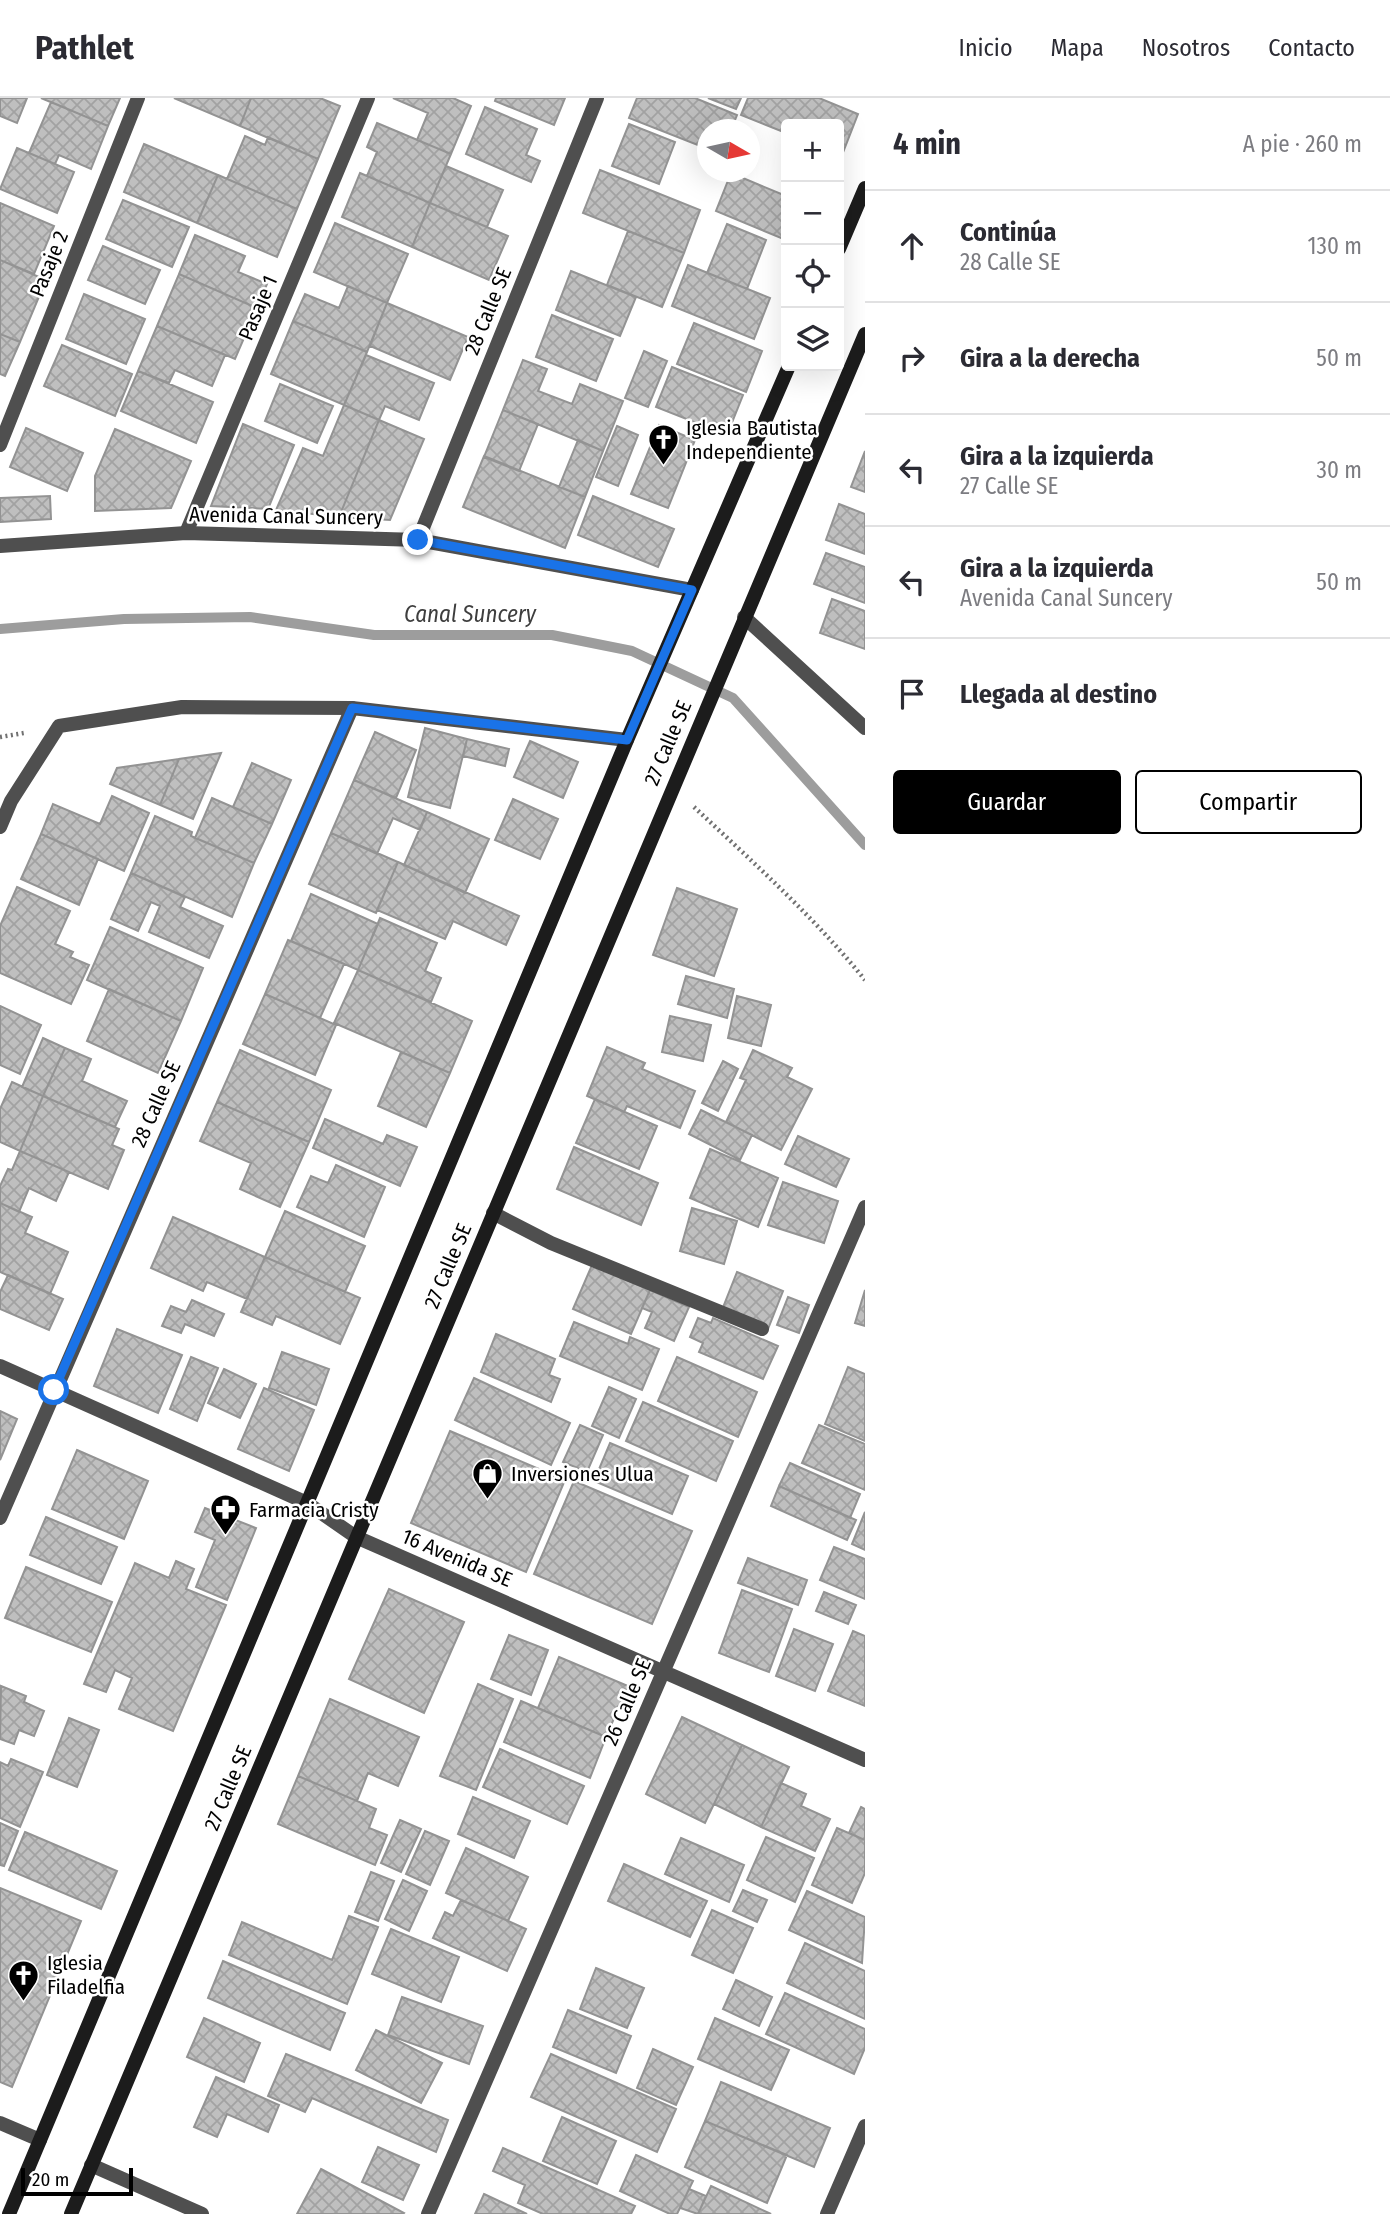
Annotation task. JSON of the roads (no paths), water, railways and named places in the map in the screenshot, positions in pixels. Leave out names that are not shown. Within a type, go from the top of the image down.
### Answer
[{"type":"main road","points":[[841,245],[865,188]]},
{"type":"main road","name":"27 Calle SE","points":[[71,2214],[865,334]]},
{"type":"main road","name":"27 Calle SE","points":[[9,2214],[627,740],[787,371]]},
{"type":"street","name":"Pasaje 2","points":[[0,445],[138,98]]},
{"type":"street","name":"Pasaje 1","points":[[187,533],[368,98]]},
{"type":"street","name":"28 Calle SE","points":[[418,540],[597,98]]},
{"type":"street","name":"Avenida Canal Suncery","points":[[0,546],[187,533],[418,540],[692,590]]},
{"type":"street","points":[[744,617],[865,728]]},
{"type":"street","points":[[0,827],[11,801],[59,726],[182,707],[352,708],[627,740]]},
{"type":"street","name":"28 Calle SE","points":[[0,1518],[352,708]]},
{"type":"street","name":"26 Calle SE","points":[[428,2214],[865,1207]]},
{"type":"street","points":[[493,1213],[551,1243],[762,1329]]},
{"type":"street","name":"16 Avenida SE","points":[[0,1366],[307,1503],[356,1537],[865,1760]]},
{"type":"street","points":[[0,2123],[40,2140]]},
{"type":"street","points":[[827,2214],[865,2126]]},
{"type":"street","points":[[92,2165],[202,2214]]},
{"type":"waterway","name":"Canal Suncery","points":[[0,629],[124,619],[250,617],[374,635],[552,635],[632,651],[733,698],[865,845]]},
{"type":"place","name":"Iglesia Bautista Independiente","points":[[663,467]]},
{"type":"place","name":"Inversiones Ulua","points":[[488,1501]]},
{"type":"place","name":"Farmacia Cristy","points":[[226,1537]]},
{"type":"place","name":"Iglesia Filadelfia","points":[[24,2002]]}]
